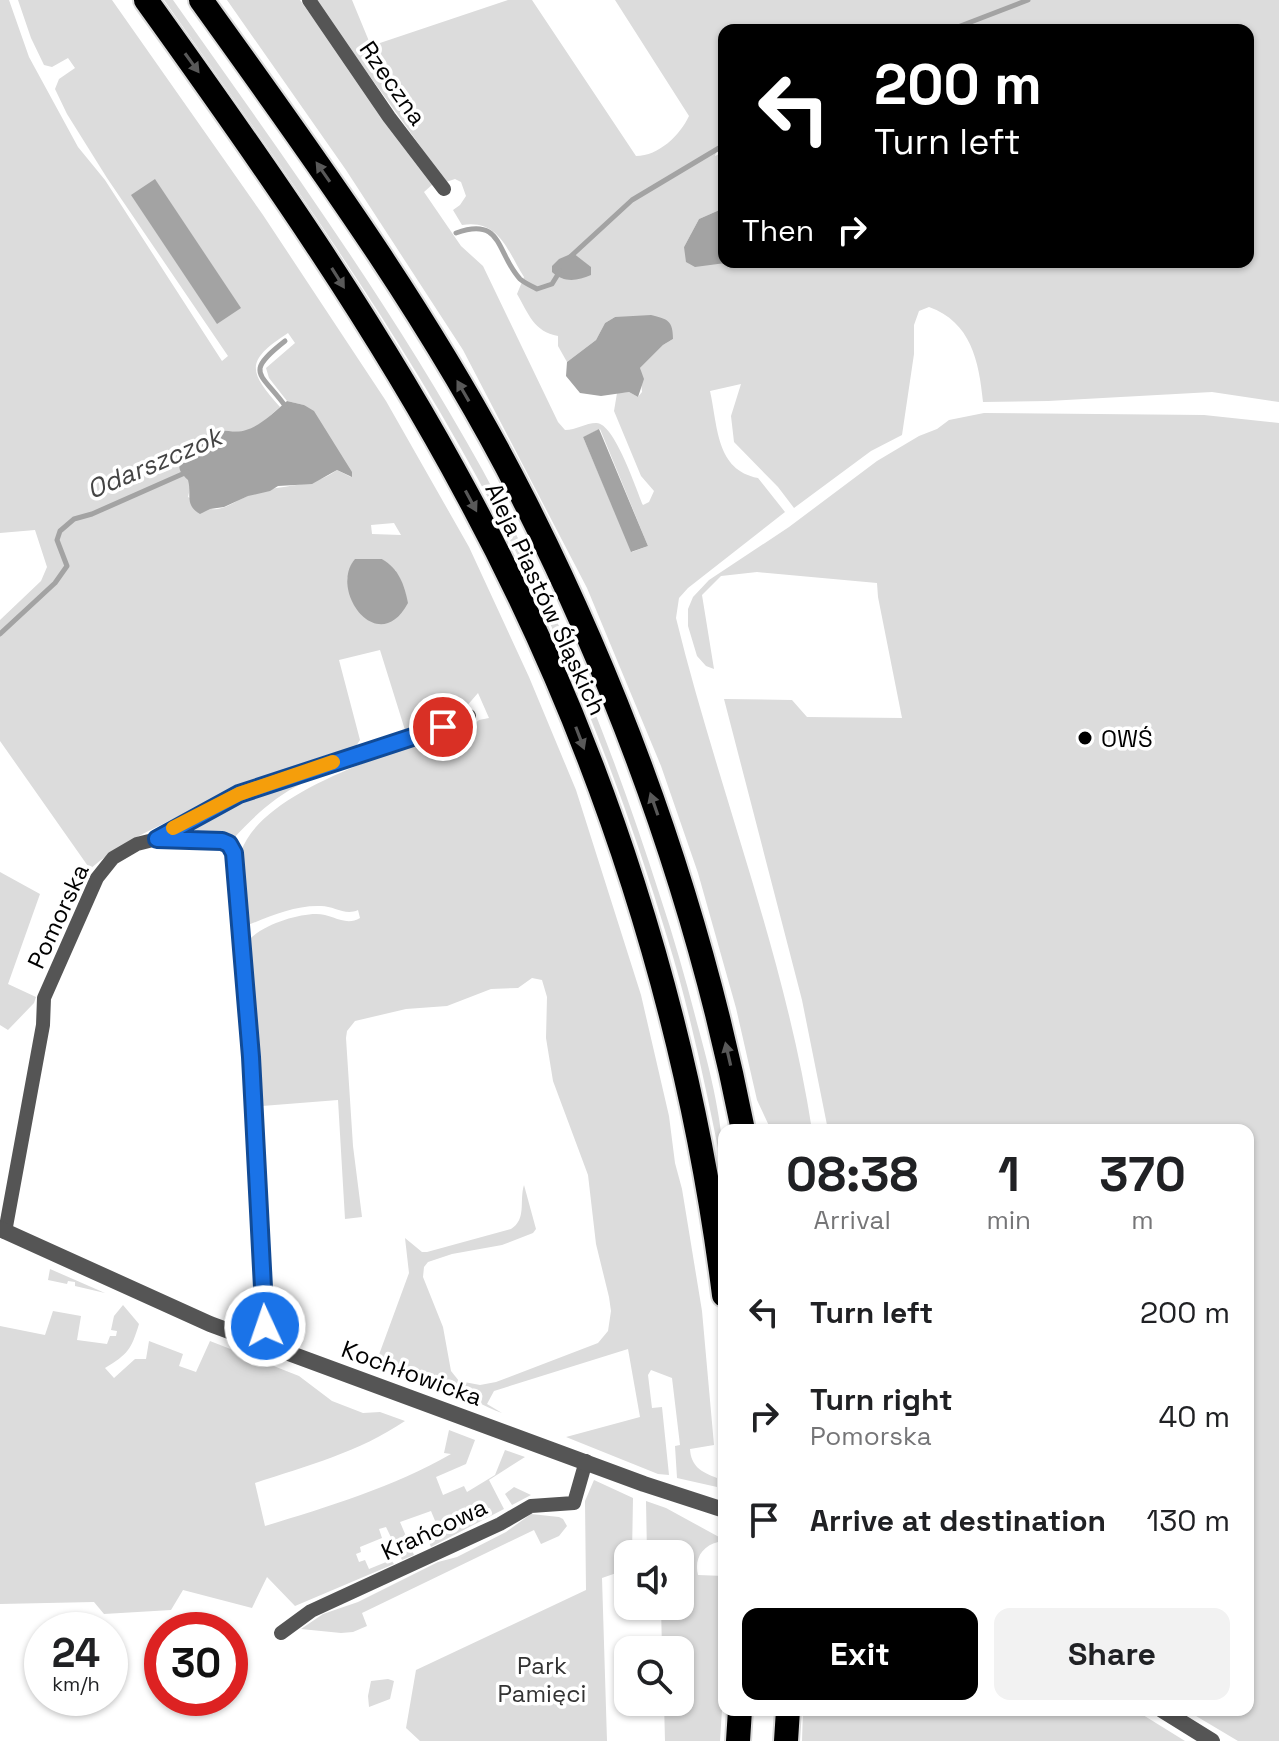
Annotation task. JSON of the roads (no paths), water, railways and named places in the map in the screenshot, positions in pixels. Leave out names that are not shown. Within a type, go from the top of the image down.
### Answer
[{"type":"highway","name":"Aleja Piastów Śląskich","points":[[146,0],[337,275],[467,493],[538,636],[605,804],[664,987],[696,1122],[718,1248]]},
{"type":"highway","name":"Aleja Piastów Śląskich","points":[[201,0],[328,179],[432,340],[525,501],[600,664],[654,803],[711,984],[742,1124]]},
{"type":"highway","points":[[738,1741],[740,1716]]},
{"type":"highway","points":[[786,1741],[788,1716]]},
{"type":"street","name":"Rzeczna","points":[[309,0],[389,117],[444,189]]},
{"type":"street","name":"Pomorska","points":[[3,1230],[43,1025],[44,998],[97,878],[113,858],[137,844],[157,839],[239,794],[325,764],[390,746],[469,716]]},
{"type":"street","points":[[157,839],[222,841],[229,844],[234,853],[251,1057],[265,1326],[262,1343]]},
{"type":"street","name":"Kochłowicka","points":[[3,1230],[210,1324],[644,1484],[718,1508]]},
{"type":"street","name":"Krańcowa","points":[[281,1633],[311,1611],[500,1524],[525,1508],[574,1503],[586,1461]]},
{"type":"street","points":[[1172,1716],[1212,1741]]},
{"type":"waterway","name":"Odarszczok","points":[[966,24],[1028,0]]},
{"type":"waterway","name":"Odarszczok","points":[[570,257],[632,200],[718,149]]},
{"type":"waterway","name":"Odarszczok","points":[[456,233],[471,229],[491,233],[520,279],[537,289],[552,284],[560,271]]},
{"type":"waterway","name":"Odarszczok","points":[[285,341],[264,360],[260,373],[286,407]]},
{"type":"waterway","name":"Odarszczok","points":[[0,634],[55,583],[67,566],[57,540],[60,531],[74,519],[187,472]]},
{"type":"place","name":"OWŚ","points":[[1085,738]]},
{"type":"park label","name":"Park Pamięci","points":[[542,1679]]}]
